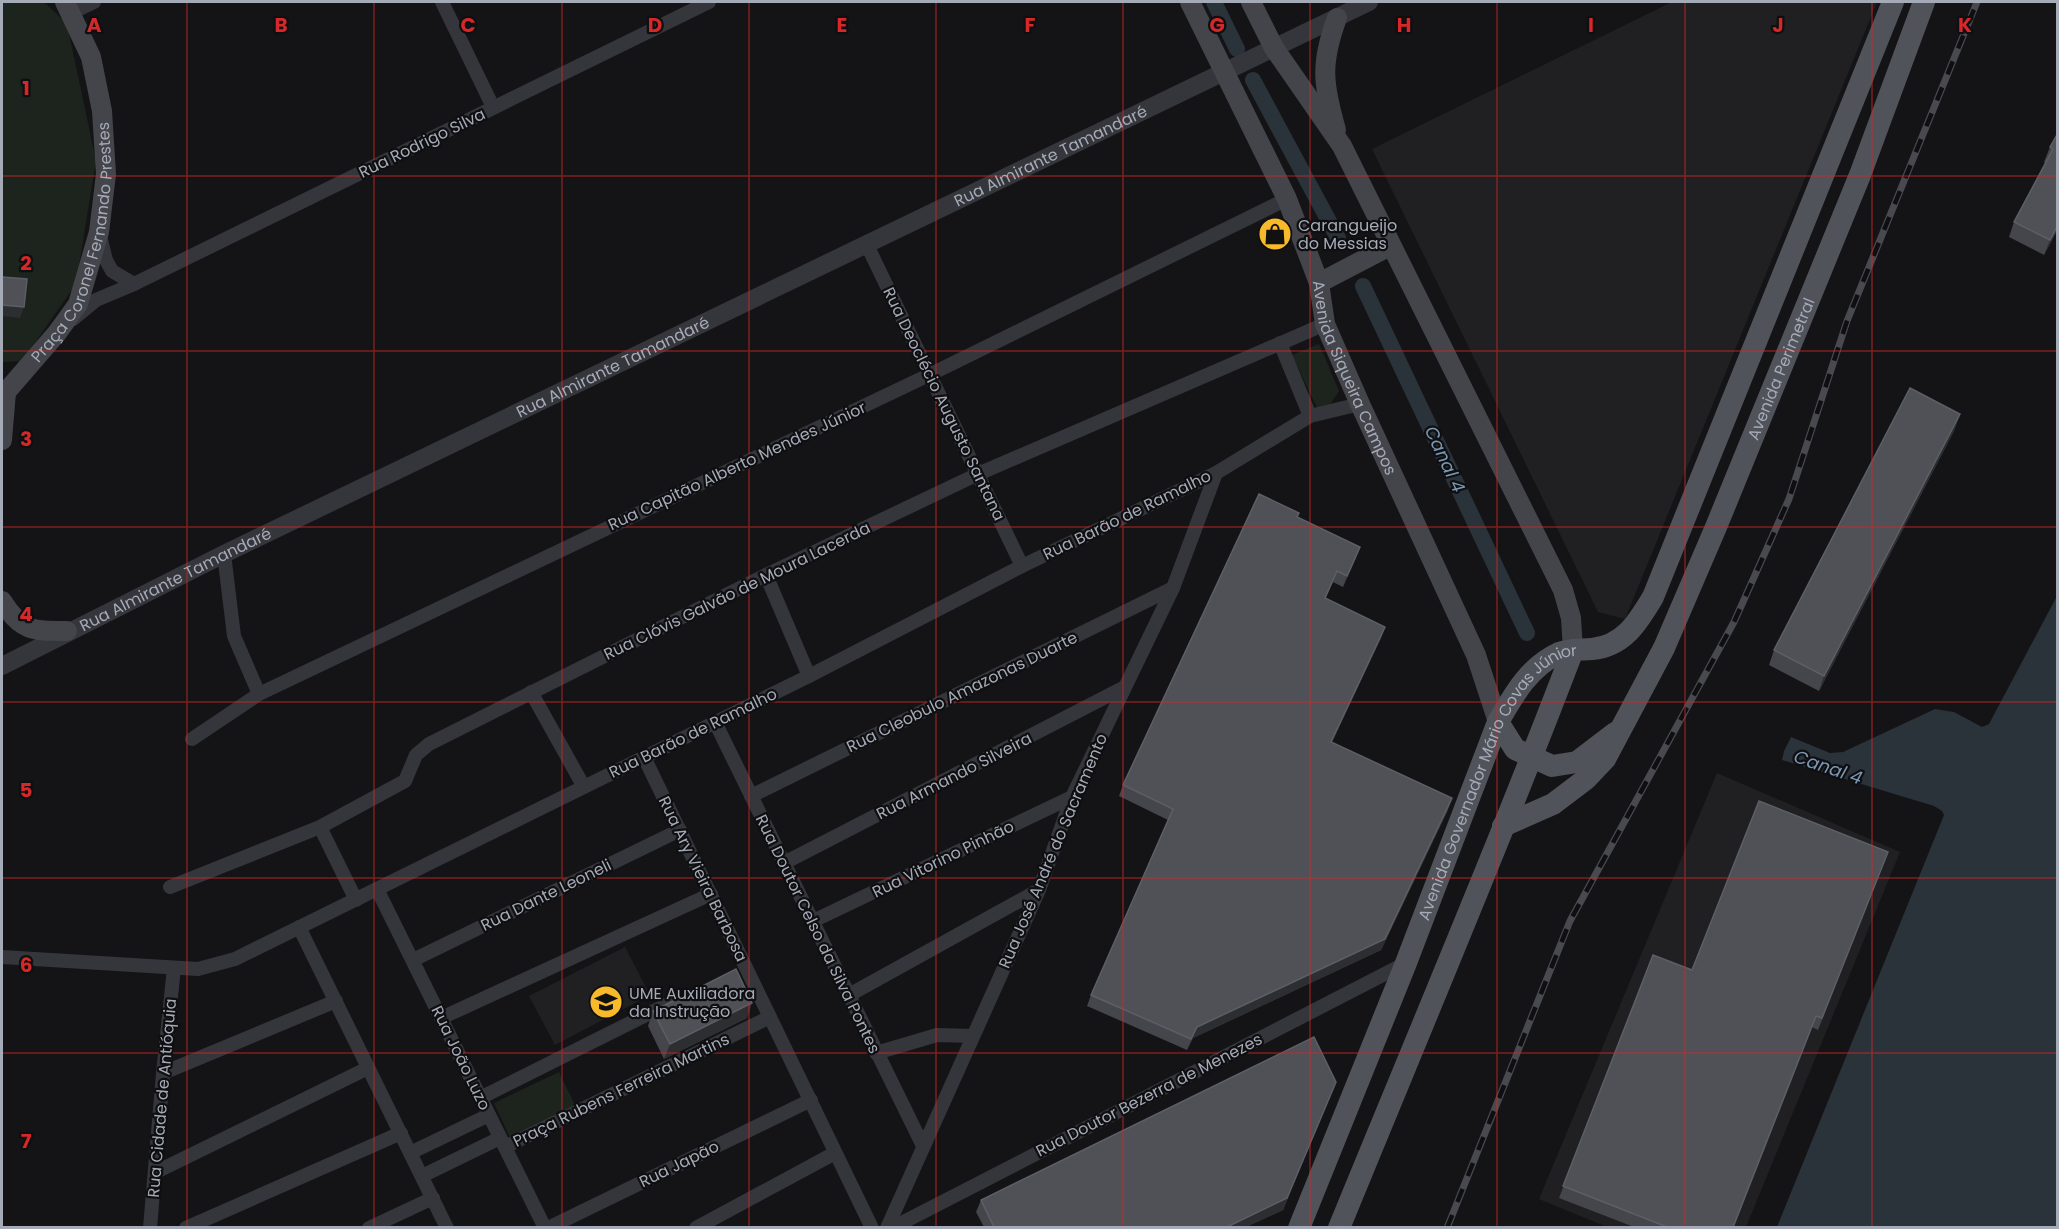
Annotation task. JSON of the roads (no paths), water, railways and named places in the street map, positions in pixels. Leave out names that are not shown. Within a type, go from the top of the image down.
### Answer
[{"type":"main road","name":"Avenida Siqueira Campos","points":[[1190,2],[1228,70],[1324,280],[1325,324],[1476,655],[1498,722]]},
{"type":"main road","points":[[1251,2],[1271,50],[1341,146]]},
{"type":"main road","name":"Avenida Perimetral","points":[[1573,650],[1595,649],[1616,642],[1637,625],[1653,597],[1893,2]]},
{"type":"main road","name":"Avenida Perimetral","points":[[1503,826],[1553,804],[1587,779],[1605,759],[1664,648],[1860,175],[1924,2]]},
{"type":"main road","name":"Praça Coronel Fernando Prestes","points":[[4,392],[57,333],[78,304],[99,232],[106,174],[102,111],[91,57],[64,5]]},
{"type":"main road","points":[[1337,18],[1328,42],[1324,72],[1329,104],[1341,146],[1383,249],[1563,590],[1571,618],[1573,650]]},
{"type":"main road","points":[[1324,280],[1383,249]]},
{"type":"main road","points":[[2,440],[4,392]]},
{"type":"main road","points":[[2,601],[8,612],[25,627],[33,630],[67,631]]},
{"type":"main road","name":"Avenida Governador Mário Covas Júnior","points":[[1299,1227],[1406,963],[1498,722],[1514,694],[1534,669],[1562,652],[1573,650]]},
{"type":"main road","name":"Avenida Governador Mário Covas Júnior","points":[[1339,1227],[1532,758],[1573,650]]},
{"type":"main road","points":[[1498,722],[1515,749],[1552,766],[1576,762],[1622,729]]},
{"type":"street","points":[[64,5],[94,2]]},
{"type":"street","points":[[442,2],[493,107]]},
{"type":"street","name":"Rua Rodrigo Silva","points":[[57,333],[96,300],[134,284],[709,2]]},
{"type":"street","points":[[1271,50],[1370,2]]},
{"type":"street","name":"Rua Almirante Tamandaré","points":[[2,666],[67,631],[224,554],[1271,50]]},
{"type":"street","name":"Rua Capitão Alberto Mendes Júnior","points":[[192,740],[259,694],[931,374],[1287,199]]},
{"type":"street","points":[[99,232],[106,260],[112,271],[134,284]]},
{"type":"street","name":"Rua Deoclécio Augusto Santana","points":[[866,243],[1022,566]]},
{"type":"street","name":"Rua Clóvis Galvão de Moura Lacerda","points":[[170,887],[320,827],[405,781],[416,756],[429,744],[766,575],[978,474],[1325,324]]},
{"type":"street","points":[[1280,343],[1310,416]]},
{"type":"street","name":"Rua Barão de Ramalho","points":[[2,957],[198,969],[225,963],[715,723],[1022,566],[1216,473],[1310,416],[1360,404]]},
{"type":"street","name":"Rua José André do Sacramento","points":[[887,1227],[1039,890],[1072,797],[1173,588],[1216,473]]},
{"type":"street","points":[[224,554],[234,636],[259,694]]},
{"type":"street","points":[[766,575],[809,676]]},
{"type":"street","name":"Rua Cleobulo Amazonas Duarte","points":[[751,796],[1173,588]]},
{"type":"street","name":"Rua Armando Silveira","points":[[784,863],[1123,688]]},
{"type":"street","points":[[531,692],[584,787]]},
{"type":"street","name":"Rua Doutor Celso da Silva Pontes","points":[[715,723],[923,1146]]},
{"type":"street","name":"Rua Ary Vieira Barbosa","points":[[645,757],[711,894],[740,968],[770,1017],[872,1227]]},
{"type":"street","name":"Rua Vitorino Pinhão","points":[[813,921],[1072,797]]},
{"type":"street","points":[[320,827],[356,900]]},
{"type":"street","name":"Rua Dante Leoneli","points":[[412,960],[680,830]]},
{"type":"street","name":"Rua João Luzo","points":[[377,889],[502,1143],[547,1227]]},
{"type":"street","points":[[849,995],[1039,890]]},
{"type":"street","points":[[441,1018],[711,894]]},
{"type":"street","points":[[299,927],[447,1227]]},
{"type":"street","name":"Rua Doutor Bezerra de Menezes","points":[[892,1227],[1406,963]]},
{"type":"street","name":"Rua Cidade de Antióquia","points":[[150,1227],[174,968]]},
{"type":"street","points":[[480,1098],[676,1000]]},
{"type":"street","points":[[163,1073],[336,1001]]},
{"type":"street","name":"Praça Rubens Ferreira Martins","points":[[422,1176],[502,1143],[770,1017]]},
{"type":"street","points":[[876,1053],[937,1035],[973,1036]]},
{"type":"street","points":[[156,1172],[368,1068]]},
{"type":"street","name":"Rua Japão","points":[[547,1227],[811,1100]]},
{"type":"street","points":[[410,1153],[489,1115]]},
{"type":"street","points":[[186,1227],[400,1133]]},
{"type":"street","points":[[696,1227],[835,1153]]},
{"type":"street","points":[[369,1227],[432,1198]]},
{"type":"water","points":[[2057,596],[2057,1227],[1777,1227],[1944,815],[1934,806],[1782,760],[1784,751],[1791,737],[1830,753],[1843,752],[1935,709],[1954,712],[1982,727],[1989,724]]},
{"type":"waterway","name":"Canal 4","points":[[1214,2],[1237,49]]},
{"type":"waterway","name":"Canal 4","points":[[1253,80],[1338,238]]},
{"type":"waterway","name":"Canal 4","points":[[1363,286],[1527,633]]},
{"type":"railway","points":[[1447,1228],[1570,921],[1734,622],[1789,499],[1847,321],[1977,2]]},
{"type":"place","name":"Carangueijo do Messias","points":[[1275,234]]},
{"type":"place","name":"UME Auxiliadora da Instrução","points":[[606,1002]]}]
